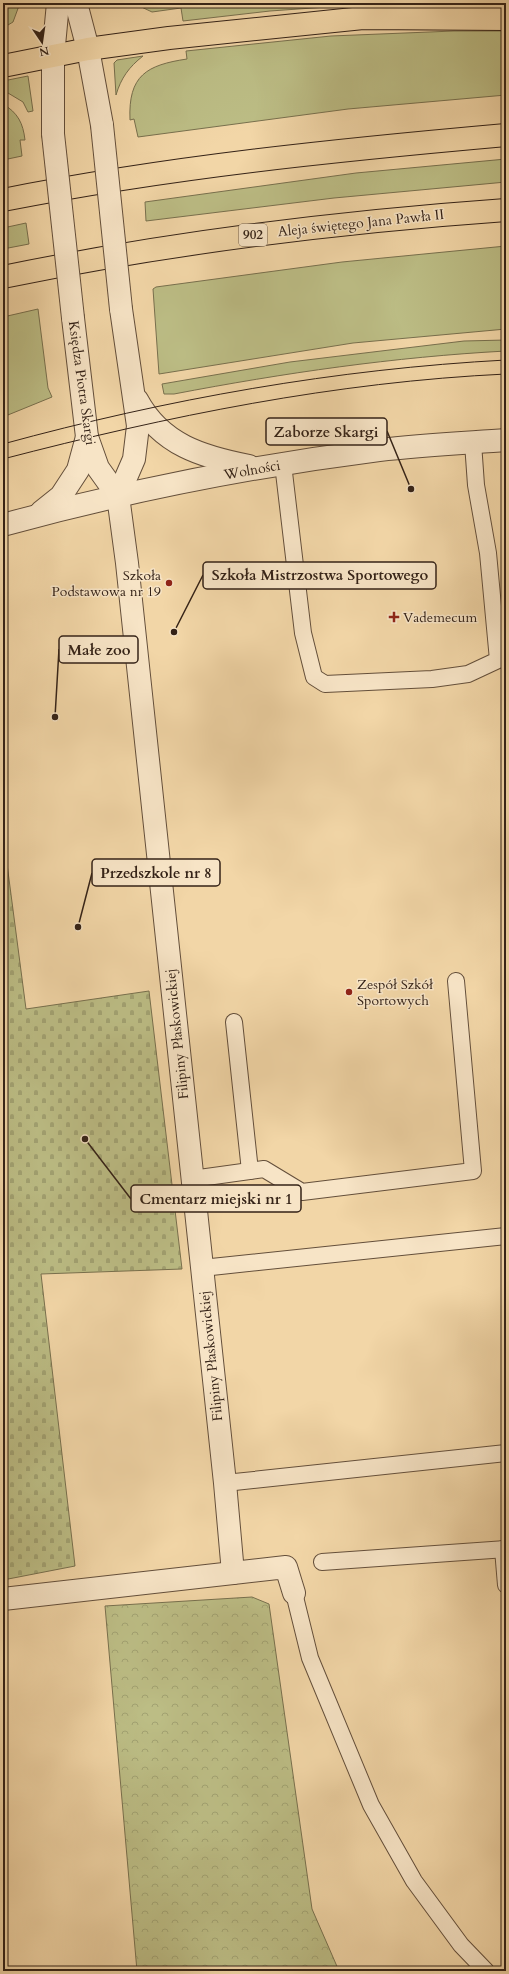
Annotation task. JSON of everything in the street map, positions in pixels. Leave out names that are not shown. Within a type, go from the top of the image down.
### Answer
[{"type":"main road","points":[[3,66],[88,49],[169,38],[363,18],[506,19]]},
{"type":"main road","points":[[3,200],[72,186],[209,165],[379,146],[506,134]]},
{"type":"main road","name":"Aleja świętego Jana Pawła II","points":[[3,277],[85,260],[236,236],[444,214],[506,210]]},
{"type":"street","name":"Księdza Piotra Skargi","points":[[58,3],[53,56],[53,134],[72,318],[87,438],[98,468],[118,496]]},
{"type":"street","points":[[76,3],[88,49],[102,125],[121,309],[138,426],[134,459],[118,496]]},
{"type":"street","points":[[132,391],[151,423],[174,442],[214,459],[259,468]]},
{"type":"street","points":[[37,516],[61,496],[78,470],[87,438]]},
{"type":"street","name":"Wolności","points":[[3,525],[118,496],[282,464],[381,450],[506,440]]},
{"type":"street","name":"Filipiny Płaskowickiej","points":[[118,496],[127,563],[225,1483],[233,1573]]},
{"type":"street","points":[[3,1599],[286,1567],[294,1593]]},
{"type":"lane","points":[[282,464],[303,633],[314,677],[325,684],[432,678],[468,674],[502,664],[488,553],[476,485],[473,443]]},
{"type":"lane","points":[[192,1179],[264,1169],[302,1192],[473,1171],[456,982]]},
{"type":"lane","points":[[234,1022],[250,1171]]},
{"type":"lane","points":[[202,1268],[506,1236]]},
{"type":"lane","points":[[225,1483],[506,1453]]},
{"type":"lane","points":[[322,1562],[504,1549],[506,1585]]},
{"type":"lane","points":[[294,1593],[310,1658],[371,1805],[414,1880],[462,1945],[486,1971]]},
{"type":"green space","points":[[3,3],[20,3],[13,22],[3,28]]},
{"type":"green space","points":[[133,3],[383,3],[270,11],[183,21],[181,8],[152,12]]},
{"type":"green space","points":[[454,31],[506,31],[506,95],[348,109],[138,137],[134,119],[130,120],[132,92],[143,75],[151,69],[161,65],[187,59],[186,51],[331,36]]},
{"type":"green space","points":[[143,56],[126,73],[120,83],[116,95],[114,63],[117,60]]},
{"type":"green space","points":[[28,76],[33,111],[28,112],[23,102],[3,90],[3,81]]},
{"type":"green space","points":[[3,104],[8,107],[19,119],[23,128],[25,140],[20,140],[22,156],[3,160]]},
{"type":"green space","points":[[506,159],[506,182],[334,198],[146,221],[145,202],[356,173]]},
{"type":"green space","points":[[26,223],[29,244],[3,249],[3,228]]},
{"type":"green space","points":[[506,246],[506,329],[353,343],[159,374],[153,289],[156,287],[342,262]]},
{"type":"green space","points":[[38,309],[48,388],[52,397],[3,417],[3,317]]},
{"type":"green space","points":[[506,340],[506,351],[422,357],[339,367],[257,379],[174,394],[164,394],[162,384],[290,362],[464,341]]},
{"type":"green space","points":[[7,864],[26,1009],[149,991],[182,1269],[41,1274],[75,1566],[3,1580],[3,865]]},
{"type":"green space","points":[[252,1597],[269,1604],[312,1909],[339,1971],[137,1971],[105,1606]]},
{"type":"tram line","points":[[3,444],[127,413],[252,388],[442,364],[506,360]]},
{"type":"tram line","points":[[3,459],[127,429],[252,403],[378,385],[442,378],[506,374]]},
{"type":"place","name":"Zaborze Skargi","points":[[411,489]]},
{"type":"place","name":"Szkoła Podstawowa nr 19","points":[[169,583]]},
{"type":"place","name":"Vademecum","points":[[394,617]]},
{"type":"place","name":"Szkoła Mistrzostwa Sportowego","points":[[174,632]]},
{"type":"place","name":"Małe zoo","points":[[55,717]]},
{"type":"place","name":"Przedszkole nr 8","points":[[78,927]]},
{"type":"place","name":"Zespół Szkół Sportowych","points":[[349,992]]},
{"type":"place","name":"Cmentarz miejski nr 1","points":[[85,1139]]}]
